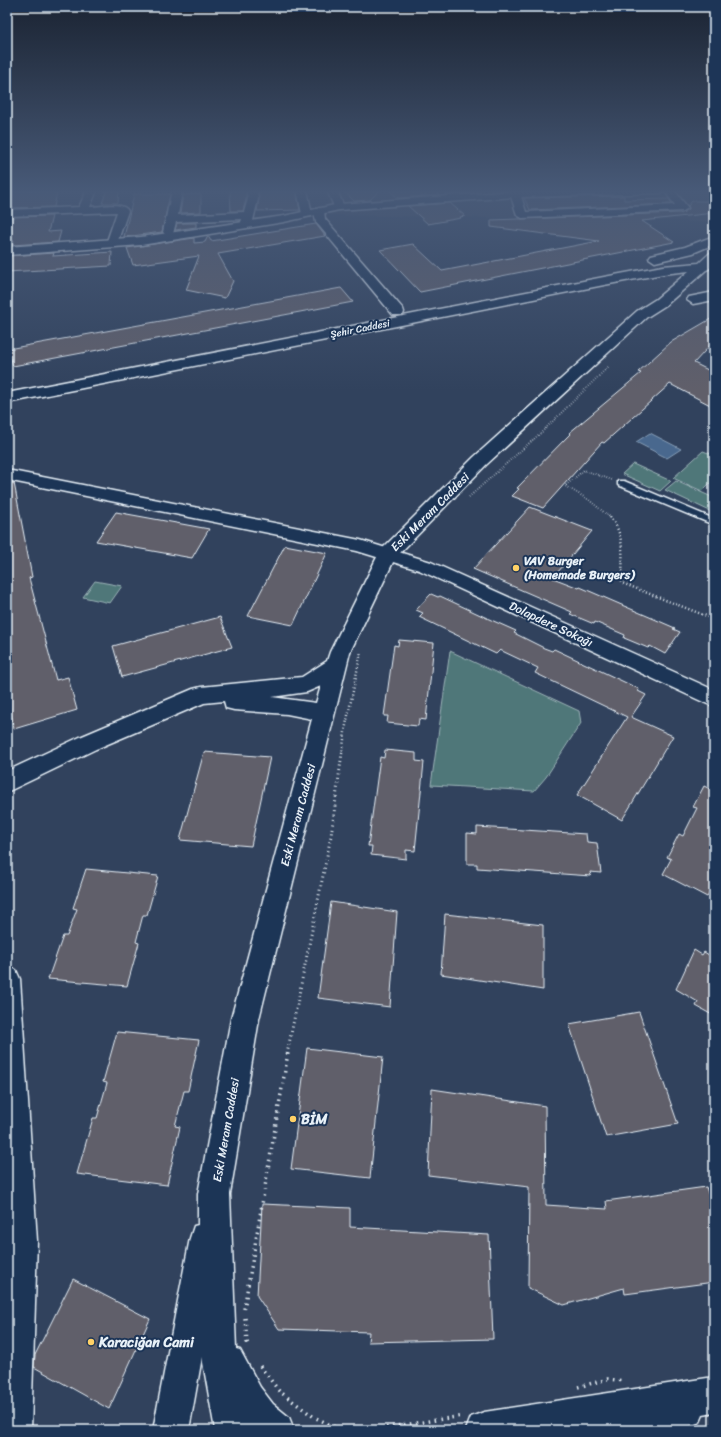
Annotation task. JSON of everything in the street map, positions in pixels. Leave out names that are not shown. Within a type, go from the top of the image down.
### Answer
[{"type":"main road","points":[[602,277],[627,265],[663,257]]},
{"type":"main road","name":"Şehir Caddesi","points":[[7,388],[398,312],[602,277],[704,262]]},
{"type":"main road","name":"Eski Meram Caddesi","points":[[642,314],[654,291],[704,262]]},
{"type":"main road","name":"Eski Meram Caddesi","points":[[233,1430],[234,1348],[214,1194],[245,1019],[340,652],[387,555],[480,461],[642,314],[661,302],[704,262]]},
{"type":"main road","name":"Şehir Caddesi","points":[[7,398],[602,277]]},
{"type":"main road","points":[[602,277],[637,281],[654,291]]},
{"type":"main road","points":[[7,782],[88,743],[200,694],[289,687],[307,684],[337,664]]},
{"type":"main road","points":[[7,798],[164,718],[196,706],[225,701],[287,706],[325,713]]},
{"type":"main road","points":[[171,1430],[214,1194]]},
{"type":"main road","points":[[234,1348],[246,1398],[268,1426],[276,1430]]},
{"type":"main road","points":[[476,1422],[714,1395]]},
{"type":"main road","points":[[630,1430],[714,1398]]},
{"type":"street","points":[[351,257],[398,312]]},
{"type":"street","points":[[692,300],[714,296]]},
{"type":"street","name":"Dolapdere Sokağı","points":[[7,475],[360,546],[425,566],[714,699]]},
{"type":"street","points":[[7,979],[20,1241],[13,1430]]},
{"type":"lane","points":[[621,483],[714,522]]},
{"type":"path","points":[[467,499],[544,430],[612,363]]},
{"type":"path","points":[[621,483],[584,470],[566,486],[583,496],[608,516],[620,533],[622,583],[714,619]]},
{"type":"path","points":[[234,1348],[247,1342],[244,1310],[290,1039],[330,836],[346,725],[361,650]]},
{"type":"path","points":[[257,1361],[279,1391],[314,1417],[339,1429],[376,1429],[476,1422]]},
{"type":"path","points":[[572,1389],[608,1379],[631,1382]]},
{"type":"green space","points":[[703,451],[714,455],[714,479],[702,491],[673,478]]},
{"type":"green space","points":[[633,464],[671,481],[660,491],[622,474]]},
{"type":"green space","points":[[676,481],[714,498],[714,510],[712,512],[665,490]]},
{"type":"green space","points":[[95,581],[122,586],[110,603],[83,597]]},
{"type":"green space","points":[[450,651],[579,711],[581,723],[546,777],[534,791],[431,785]]},
{"type":"water","points":[[650,433],[681,449],[667,458],[636,442]]},
{"type":"building","points":[[7,257],[112,257],[111,266],[7,272]]},
{"type":"building","points":[[130,257],[191,257],[133,265]]},
{"type":"building","points":[[199,257],[220,257],[233,281],[225,298],[186,290]]},
{"type":"building","points":[[387,257],[427,257],[442,271],[515,257],[597,257],[420,292]]},
{"type":"building","points":[[341,288],[353,302],[13,366],[8,349]]},
{"type":"building","points":[[714,317],[714,341],[694,363],[714,373],[714,407],[670,384],[604,443],[602,442],[543,508],[512,496],[519,489],[517,488],[570,434],[569,433],[641,373],[638,372],[671,342]]},
{"type":"building","points":[[7,483],[14,483],[32,577],[29,578],[56,680],[68,677],[77,710],[14,729],[7,694]]},
{"type":"building","points":[[530,507],[592,531],[553,578],[579,588],[580,587],[675,628],[673,629],[680,632],[665,654],[650,646],[648,648],[624,638],[625,635],[595,622],[594,624],[570,614],[572,612],[473,569]]},
{"type":"building","points":[[116,512],[209,529],[192,558],[96,541]]},
{"type":"building","points":[[285,545],[327,553],[293,625],[248,616]]},
{"type":"building","points":[[431,594],[438,597],[440,596],[516,631],[514,633],[544,648],[552,651],[554,649],[639,689],[638,691],[646,695],[631,717],[673,736],[622,820],[577,795],[627,717],[535,673],[538,668],[500,650],[496,654],[419,617],[423,613],[416,610]]},
{"type":"building","points":[[220,617],[232,647],[122,677],[113,646]]},
{"type":"building","points":[[399,640],[434,643],[426,720],[419,719],[418,726],[387,723],[388,716],[384,716],[394,645],[398,646]]},
{"type":"building","points":[[385,750],[416,753],[416,761],[424,762],[415,851],[406,850],[406,859],[371,855],[372,846],[368,846],[380,757],[384,758]]},
{"type":"building","points":[[204,752],[270,757],[251,846],[180,840]]},
{"type":"building","points":[[704,786],[714,791],[714,893],[710,891],[707,897],[663,874],[671,859],[667,857],[679,834],[683,836],[697,808],[693,807]]},
{"type":"building","points":[[477,827],[586,834],[587,842],[597,843],[601,873],[590,872],[591,876],[477,868],[477,864],[467,864],[467,833],[477,834]]},
{"type":"building","points":[[86,869],[158,876],[147,915],[143,915],[136,942],[139,943],[127,986],[48,979],[63,936],[67,936],[77,909],[73,908]]},
{"type":"building","points":[[331,902],[397,912],[390,1007],[318,998]]},
{"type":"building","points":[[445,914],[543,925],[543,990],[441,974]]},
{"type":"building","points":[[694,950],[702,955],[704,952],[714,958],[714,1016],[696,1006],[698,1002],[676,989]]},
{"type":"building","points":[[639,1012],[678,1124],[606,1137],[569,1024]]},
{"type":"building","points":[[117,1032],[199,1040],[188,1091],[184,1091],[175,1126],[180,1127],[167,1185],[77,1174],[93,1118],[97,1118],[107,1083],[103,1082]]},
{"type":"building","points":[[307,1048],[383,1057],[370,1178],[291,1169]]},
{"type":"building","points":[[432,1089],[545,1106],[546,1205],[607,1209],[606,1201],[706,1187],[714,1212],[714,1282],[625,1294],[624,1288],[564,1305],[528,1288],[529,1187],[428,1175]]},
{"type":"building","points":[[262,1204],[350,1208],[350,1227],[489,1235],[493,1339],[368,1342],[369,1332],[279,1329],[257,1296]]},
{"type":"building","name":"Karaciğan Cami","points":[[73,1279],[150,1319],[109,1409],[34,1367],[35,1355]]},
{"type":"place","name":"VAV Burger (Homemade Burgers)","points":[[516,568]]},
{"type":"place","name":"BİM","points":[[293,1119]]},
{"type":"place","name":"Karaciğan Cami","points":[[91,1342]]}]
